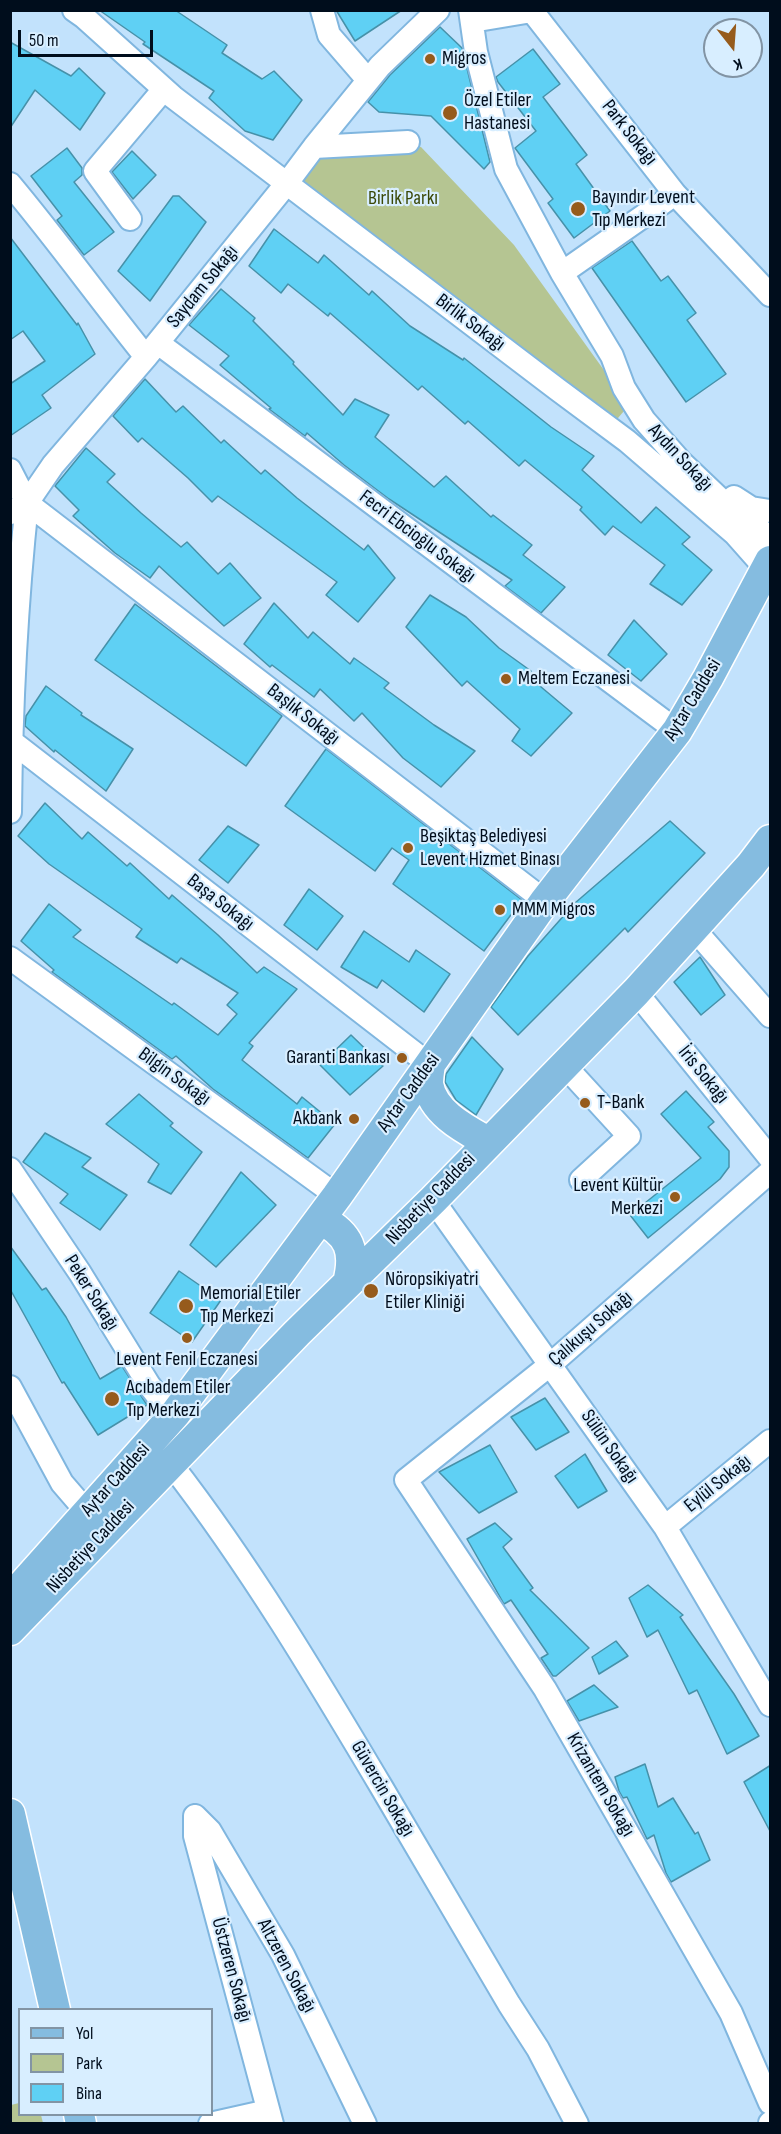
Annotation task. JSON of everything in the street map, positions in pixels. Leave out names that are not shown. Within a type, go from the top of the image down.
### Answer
[{"type":"main road","name":"Aytar Caddesi","points":[[10,1599],[175,1414],[328,1208],[545,901],[677,731],[708,678],[769,557]]},
{"type":"main road","name":"Nisbetiye Caddesi","points":[[10,1630],[297,1333],[433,1200],[636,992],[771,840]]},
{"type":"main road","points":[[430,1065],[428,1084],[441,1110],[456,1123],[488,1142]]},
{"type":"main road","points":[[328,1208],[335,1228],[348,1245],[353,1264],[348,1283]]},
{"type":"main road","points":[[10,1814],[55,2008]]},
{"type":"street","name":"Birlik Sokağı","points":[[74,10],[164,89],[627,441],[735,534],[769,557]]},
{"type":"street","name":"Saydam Sokağı","points":[[19,508],[152,350],[380,67],[394,46],[427,10]]},
{"type":"street","name":"Saydam Sokağı","points":[[380,67],[438,10]]},
{"type":"street","name":"Park Sokağı","points":[[471,16],[532,11],[675,194],[771,295]]},
{"type":"street","name":"Aydın Sokağı","points":[[471,16],[484,51],[513,166],[515,187],[562,273],[612,356],[624,388],[644,420],[664,445],[702,484],[758,527],[769,557]]},
{"type":"street","points":[[324,17],[329,35],[380,67]]},
{"type":"street","points":[[130,219],[95,171],[164,89]]},
{"type":"street","points":[[314,147],[408,142]]},
{"type":"street","name":"Fecri Ebcioğlu Sokağı","points":[[10,183],[152,350],[677,731]]},
{"type":"street","points":[[562,273],[675,194]]},
{"type":"street","name":"Aydın Sokağı","points":[[612,356],[634,380],[688,453],[710,475],[741,503],[764,512],[771,511]]},
{"type":"street","points":[[627,441],[644,420]]},
{"type":"street","points":[[10,470],[19,508],[23,543],[11,741],[10,812]]},
{"type":"street","name":"Başlık Sokağı","points":[[19,508],[61,529],[545,901]]},
{"type":"street","points":[[23,543],[43,532],[61,529]]},
{"type":"street","name":"Başa Sokağı","points":[[11,741],[430,1065]]},
{"type":"street","points":[[694,928],[771,1016]]},
{"type":"street","name":"Bilgin Sokağı","points":[[10,958],[328,1208]]},
{"type":"street","name":"İris Sokağı","points":[[636,992],[771,1158]]},
{"type":"street","points":[[564,1065],[629,1136],[580,1180]]},
{"type":"street","name":"Peker Sokağı","points":[[10,1170],[80,1273],[148,1385],[175,1414]]},
{"type":"street","name":"Çalıkuşu Sokağı","points":[[406,1480],[551,1364],[771,1172]]},
{"type":"street","name":"Sülün Sokağı","points":[[433,1200],[666,1527],[771,1704]]},
{"type":"street","points":[[11,1389],[62,1483],[87,1512]]},
{"type":"street","name":"Eylül Sokağı","points":[[666,1527],[771,1441]]},
{"type":"street","name":"Güvercin Sokağı","points":[[171,1464],[198,1497],[264,1595],[335,1709],[509,2004],[538,2049],[577,2124]]},
{"type":"street","name":"Krizantem Sokağı","points":[[406,1480],[545,1689],[731,2013],[771,2103]]},
{"type":"street","name":"Üstzeren Sokağı","points":[[195,1816],[195,1836],[270,2117]]},
{"type":"street","name":"Altzeren Sokağı","points":[[195,1816],[210,1831],[283,1955],[365,2124]]},
{"type":"street","points":[[210,2124],[270,2117]]},
{"type":"green space","name":"Birlik Parkı","points":[[421,147],[514,245],[629,405],[613,424],[299,183],[321,156]]},
{"type":"green space","points":[[18,2103],[18,2116],[41,2116],[43,2123],[11,2123],[11,2105]]},
{"type":"building","points":[[99,10],[175,10],[227,45],[222,53],[262,79],[274,71],[302,100],[273,140],[245,131],[209,98],[214,91],[143,44],[145,42]]},
{"type":"building","points":[[336,10],[402,10],[355,41]]},
{"type":"building","points":[[440,27],[462,48],[490,162],[484,169],[431,116],[379,112],[368,102],[390,75]]},
{"type":"building","points":[[10,42],[71,76],[79,68],[105,93],[80,130],[35,90],[10,128]]},
{"type":"building","points":[[533,49],[560,84],[543,97],[587,155],[576,164],[610,211],[574,238],[548,203],[553,199],[515,148],[536,131],[496,77]]},
{"type":"building","points":[[67,148],[82,168],[82,175],[74,182],[114,232],[84,255],[57,220],[62,216],[31,176]]},
{"type":"building","points":[[132,151],[156,175],[133,199],[112,172]]},
{"type":"building","points":[[173,196],[179,196],[206,222],[150,301],[118,271]]},
{"type":"building","points":[[274,229],[318,263],[324,255],[369,295],[372,291],[410,326],[463,360],[464,358],[551,427],[594,456],[582,470],[641,523],[656,507],[690,537],[682,544],[712,570],[682,605],[650,584],[665,565],[613,526],[605,535],[580,510],[582,507],[525,460],[519,466],[468,421],[465,424],[422,386],[418,390],[330,313],[328,316],[288,284],[281,293],[249,266]]},
{"type":"building","points":[[10,237],[77,325],[78,323],[95,354],[42,395],[51,408],[10,436],[10,384],[45,361],[23,331],[10,340]]},
{"type":"building","points":[[632,241],[661,281],[668,276],[696,313],[687,320],[726,374],[686,402],[592,268]]},
{"type":"building","points":[[221,289],[255,318],[253,321],[343,415],[355,399],[389,415],[375,437],[434,487],[446,476],[491,517],[493,515],[532,545],[523,555],[565,587],[541,613],[505,586],[512,580],[389,499],[307,433],[305,436],[269,409],[271,408],[220,365],[229,356],[189,325]]},
{"type":"building","points":[[145,379],[176,412],[183,406],[221,443],[224,440],[261,474],[265,470],[364,550],[368,545],[395,578],[358,622],[326,595],[337,582],[218,496],[212,502],[142,438],[138,442],[113,416]]},
{"type":"building","points":[[86,448],[115,474],[107,482],[141,513],[181,547],[187,542],[218,574],[230,563],[261,598],[224,626],[159,566],[150,578],[115,553],[73,516],[79,510],[55,486]]},
{"type":"building","points":[[430,595],[466,617],[499,648],[531,671],[528,676],[572,713],[531,756],[512,741],[520,729],[467,681],[462,686],[406,627]]},
{"type":"building","points":[[274,603],[308,638],[313,632],[350,664],[354,658],[389,683],[384,688],[434,725],[475,751],[441,787],[403,758],[362,713],[354,721],[320,689],[314,697],[272,665],[270,667],[244,644]]},
{"type":"building","points":[[135,604],[282,716],[246,766],[95,660]]},
{"type":"building","points":[[634,620],[667,654],[641,681],[608,655]]},
{"type":"building","points":[[46,686],[82,713],[81,715],[133,749],[106,791],[55,750],[54,752],[25,726],[26,716]]},
{"type":"building","name":"Beşiktaş Belediyesi Levent Hizmet Binası","points":[[326,749],[522,900],[484,951],[393,884],[409,860],[392,848],[375,871],[285,806]]},
{"type":"building","points":[[45,803],[82,839],[88,832],[127,866],[130,863],[169,899],[172,895],[257,973],[264,967],[297,989],[249,1043],[253,1046],[242,1060],[297,1104],[302,1097],[335,1124],[308,1158],[213,1089],[176,1056],[172,1059],[52,972],[54,970],[21,941],[49,904],[81,930],[73,937],[172,1005],[174,1003],[218,1035],[237,1014],[227,1005],[238,993],[181,958],[177,963],[136,937],[142,929],[49,864],[18,836]]},
{"type":"building","points":[[670,821],[705,853],[628,932],[625,928],[518,1035],[491,1007],[528,956],[575,903]]},
{"type":"building","points":[[228,826],[259,845],[228,883],[199,860]]},
{"type":"building","points":[[309,889],[343,916],[317,950],[284,925]]},
{"type":"building","points":[[364,931],[409,962],[416,950],[450,974],[424,1012],[382,980],[377,988],[341,967]]},
{"type":"building","points":[[700,957],[725,995],[701,1015],[674,982]]},
{"type":"building","points":[[351,1035],[383,1066],[350,1095],[320,1065]]},
{"type":"building","points":[[472,1037],[503,1069],[476,1115],[456,1100],[445,1082],[446,1074]]},
{"type":"building","name":"Levent Kültür Merkezi","points":[[686,1091],[714,1122],[708,1127],[729,1151],[729,1167],[720,1179],[648,1238],[630,1215],[701,1158],[661,1114]]},
{"type":"building","points":[[139,1094],[173,1123],[170,1126],[202,1152],[171,1194],[148,1182],[159,1164],[106,1124]]},
{"type":"building","points":[[45,1133],[91,1158],[82,1167],[127,1195],[100,1230],[60,1203],[68,1194],[23,1162]]},
{"type":"building","points":[[241,1172],[276,1205],[216,1267],[190,1245]]},
{"type":"building","points":[[10,1246],[42,1290],[46,1288],[66,1317],[100,1379],[122,1366],[147,1405],[98,1435],[64,1382],[62,1383],[10,1289]]},
{"type":"building","name":"Memorial Etiler Tıp Merkezi","points":[[179,1271],[221,1300],[192,1342],[150,1313]]},
{"type":"building","points":[[545,1398],[569,1432],[536,1450],[511,1417]]},
{"type":"building","points":[[490,1445],[517,1492],[479,1513],[439,1472]]},
{"type":"building","points":[[585,1454],[607,1491],[578,1508],[555,1476]]},
{"type":"building","points":[[495,1523],[512,1539],[503,1547],[533,1588],[530,1590],[589,1648],[556,1676],[553,1676],[541,1658],[548,1654],[511,1600],[504,1604],[467,1539]]},
{"type":"building","points":[[648,1585],[683,1615],[680,1617],[734,1694],[759,1736],[727,1754],[697,1690],[689,1694],[658,1630],[647,1637],[629,1598]]},
{"type":"building","points":[[616,1641],[628,1656],[599,1674],[592,1657]]},
{"type":"building","points":[[594,1685],[618,1707],[579,1721],[567,1701]]},
{"type":"building","points":[[645,1764],[658,1807],[673,1798],[695,1834],[698,1832],[710,1860],[671,1882],[654,1835],[647,1839],[627,1797],[623,1798],[619,1791],[615,1777]]},
{"type":"building","points":[[771,1765],[771,1833],[744,1782]]},
{"type":"place","name":"Migros","points":[[430,59]]},
{"type":"place","name":"Özel Etiler Hastanesi","points":[[450,113]]},
{"type":"place","name":"Bayındır Levent Tıp Merkezi","points":[[578,209]]},
{"type":"place","name":"Meltem Eczanesi","points":[[506,679]]},
{"type":"place","name":"Beşiktaş Belediyesi Levent Hizmet Binası","points":[[408,848]]},
{"type":"place","name":"MMM Migros","points":[[500,910]]},
{"type":"place","name":"Garanti Bankası","points":[[402,1058]]},
{"type":"place","name":"T-Bank","points":[[585,1103]]},
{"type":"place","name":"Akbank","points":[[354,1119]]},
{"type":"place","name":"Levent Kültür Merkezi","points":[[675,1197]]},
{"type":"place","name":"Nöropsikiyatri Etiler Kliniği","points":[[371,1291]]},
{"type":"place","name":"Memorial Etiler Tıp Merkezi","points":[[186,1306]]},
{"type":"place","name":"Levent Fenil Eczanesi","points":[[187,1338]]},
{"type":"place","name":"Acıbadem Etiler Tıp Merkezi","points":[[112,1399]]}]
